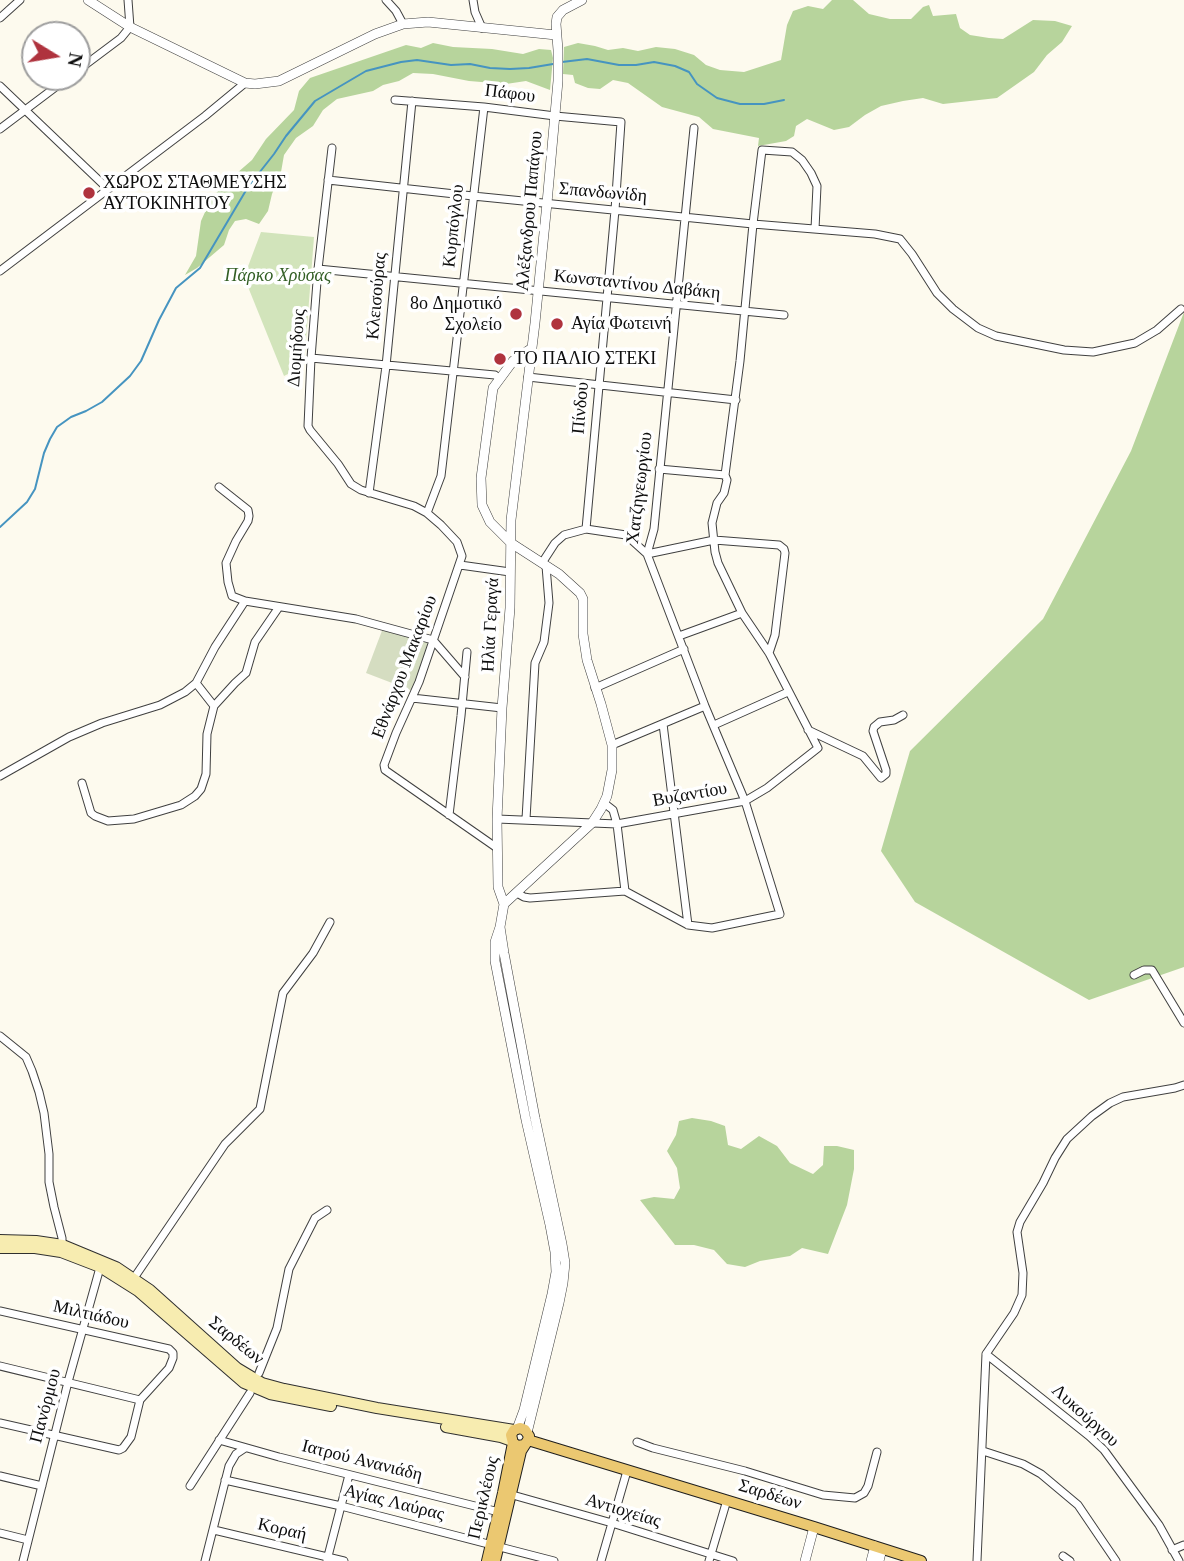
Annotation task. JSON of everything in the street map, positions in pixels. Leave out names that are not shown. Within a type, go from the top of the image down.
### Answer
[{"type":"main road","name":"Σαρδέων","points":[[0,1240],[36,1241],[62,1248],[134,1278],[237,1368],[262,1383],[519,1437],[920,1561]]},
{"type":"main road","name":"Σαρδέων","points":[[0,1248],[62,1248]]},
{"type":"main road","name":"Σαρδέων","points":[[101,1264],[133,1287],[233,1375],[256,1390],[498,1436],[519,1437]]},
{"type":"main road","name":"Περικλέους","points":[[487,1561],[495,1545],[521,1451],[519,1437]]},
{"type":"main road","name":"Περικλέους","points":[[495,1561],[499,1512],[507,1494]]},
{"type":"street","points":[[0,18],[20,0]]},
{"type":"street","points":[[88,0],[130,27],[245,83],[279,81],[375,34],[402,24],[428,22],[556,36],[560,13],[582,0]]},
{"type":"street","points":[[91,60],[121,38],[130,27],[128,0]]},
{"type":"street","points":[[386,0],[396,11],[402,24]]},
{"type":"street","points":[[473,0],[482,28]]},
{"type":"street","name":"Αλέξανδρου Παπάγου","points":[[531,348],[539,290],[558,81],[556,36]]},
{"type":"street","points":[[0,271],[245,83]]},
{"type":"street","points":[[0,86],[108,189]]},
{"type":"street","points":[[0,129],[50,91]]},
{"type":"street","name":"Πάφου","points":[[396,100],[621,122]]},
{"type":"street","name":"Κλεισούρας","points":[[369,493],[386,366],[412,101]]},
{"type":"street","name":"Κυρπόγλου","points":[[427,513],[440,476],[455,372],[485,107]]},
{"type":"street","name":"Πίνδου","points":[[586,529],[621,122]]},
{"type":"street","name":"Χατζηγεωργίου","points":[[688,925],[712,928],[780,914],[745,801],[705,706],[648,554],[654,529],[694,128]]},
{"type":"street","name":"Διομήδους","points":[[332,148],[318,269],[309,426],[351,484],[369,493]]},
{"type":"street","points":[[815,229],[817,186],[811,173],[793,152],[762,150],[736,400],[725,475],[727,480],[713,516],[718,563],[742,613],[769,653],[808,730],[863,756],[881,778],[886,774],[886,770],[874,727],[880,722],[894,720],[903,715]]},
{"type":"street","name":"Σπανδωνίδη","points":[[328,180],[473,197],[875,234],[900,239],[937,293],[978,328],[1014,341],[1064,350],[1093,352],[1135,343],[1157,330],[1181,309]]},
{"type":"street","name":"Κωνσταντίνου Δαβάκη","points":[[318,269],[784,315]]},
{"type":"street","points":[[519,1437],[559,1303],[565,1263],[500,927],[504,904],[592,823],[604,803],[611,779],[612,745],[587,660],[583,634],[584,609],[580,593],[544,564],[511,543],[490,522],[482,505],[481,478],[494,388],[513,361],[531,348]]},
{"type":"street","name":"Ηλία Γεραγά","points":[[504,904],[498,887],[497,819],[510,607],[511,520],[531,348]]},
{"type":"street","points":[[311,358],[495,375],[499,378]]},
{"type":"street","points":[[528,377],[736,400]]},
{"type":"street","points":[[659,469],[725,475]]},
{"type":"street","points":[[219,487],[248,510],[249,516],[226,563],[232,596],[245,601],[356,619],[433,640],[464,677]]},
{"type":"street","points":[[369,493],[403,502],[427,513],[457,542],[462,556],[460,565],[510,572]]},
{"type":"street","points":[[526,819],[535,663],[544,642],[549,603],[544,564],[555,543],[565,536],[586,529],[626,535],[648,554],[714,540],[779,545],[784,549],[785,559],[775,635],[769,653]]},
{"type":"street","name":"Εθνάρχου Μακαρίου","points":[[460,565],[419,682],[384,765],[385,770],[497,848]]},
{"type":"street","points":[[0,776],[69,737],[102,723],[160,705],[185,692],[196,682],[245,601]]},
{"type":"street","points":[[82,783],[91,813],[108,821],[134,819],[188,801],[201,789],[204,782],[207,734],[214,706],[246,673],[255,642],[279,607]]},
{"type":"street","points":[[679,636],[742,613]]},
{"type":"street","points":[[595,688],[684,649]]},
{"type":"street","points":[[449,815],[467,652]]},
{"type":"street","points":[[196,682],[214,706]]},
{"type":"street","points":[[714,725],[789,692]]},
{"type":"street","points":[[412,698],[502,709]]},
{"type":"street","points":[[612,745],[705,706]]},
{"type":"street","points":[[663,724],[688,925]]},
{"type":"street","name":"Βυζαντίου","points":[[497,819],[617,824],[745,801],[767,788],[818,748],[808,730]]},
{"type":"street","points":[[604,803],[613,810],[617,824],[625,891]]},
{"type":"street","points":[[517,893],[530,898],[625,891],[688,925]]},
{"type":"street","points":[[134,1278],[225,1144],[260,1109],[283,993],[313,953],[330,922]]},
{"type":"street","points":[[1134,975],[1144,970],[1153,971],[1184,1023]]},
{"type":"street","points":[[0,1036],[26,1057],[32,1071],[44,1113],[50,1182],[62,1248]]},
{"type":"street","points":[[977,1561],[986,1354],[1014,1313],[1022,1295],[1023,1273],[1017,1232],[1020,1222],[1067,1139],[1092,1115],[1123,1097],[1184,1084]]},
{"type":"street","points":[[259,1373],[277,1328],[289,1269],[315,1219],[327,1210]]},
{"type":"street","name":"Πανόρμου","points":[[23,1561],[101,1264]]},
{"type":"street","name":"Μιλτιάδου","points":[[0,1311],[169,1349],[173,1353],[169,1368],[140,1400]]},
{"type":"street","name":"Λυκούργου","points":[[986,1354],[1104,1450],[1159,1525],[1179,1561]]},
{"type":"street","points":[[0,1366],[140,1400],[131,1437],[124,1448],[114,1450],[0,1423]]},
{"type":"street","points":[[190,1486],[250,1393]]},
{"type":"street","name":"Ιατρού Ανανιάδη","points":[[219,1440],[499,1512]]},
{"type":"street","points":[[637,1441],[653,1448],[745,1471],[823,1495],[855,1498],[864,1493],[868,1486],[877,1452]]},
{"type":"street","points":[[205,1561],[231,1462],[236,1454],[245,1448]]},
{"type":"street","points":[[983,1451],[1023,1464],[1041,1474],[1078,1505],[1115,1561]]},
{"type":"street","points":[[601,1561],[627,1471]]},
{"type":"street","points":[[328,1559],[349,1475]]},
{"type":"street","points":[[0,1476],[42,1486]]},
{"type":"street","name":"Αγίας Λαύρας","points":[[225,1480],[341,1506],[554,1561]]},
{"type":"street","name":"Αντιοχείας","points":[[507,1494],[612,1523],[710,1558],[733,1561]]},
{"type":"street","points":[[710,1558],[727,1500]]},
{"type":"street","points":[[805,1561],[814,1527]]},
{"type":"street","name":"Κοραή","points":[[214,1530],[344,1561]]},
{"type":"street","points":[[0,1533],[28,1540]]},
{"type":"street","points":[[1172,1550],[1184,1545]]},
{"type":"street","points":[[871,1561],[878,1547]]},
{"type":"street","points":[[878,1547],[879,1561]]},
{"type":"green space","points":[[832,0],[853,0],[869,14],[890,19],[911,19],[923,7],[929,5],[933,16],[956,14],[960,28],[970,35],[989,38],[1003,39],[1033,20],[1055,21],[1072,26],[1062,42],[1034,72],[997,98],[943,104],[923,98],[903,101],[881,106],[849,127],[834,130],[807,119],[796,126],[794,136],[786,141],[758,146],[759,138],[713,129],[699,117],[662,107],[628,83],[613,80],[600,89],[588,88],[575,83],[573,75],[563,74],[564,47],[578,43],[608,50],[623,48],[638,51],[656,47],[675,49],[694,55],[706,65],[720,70],[744,72],[781,60],[787,25],[793,11],[808,6],[823,9]]},
{"type":"green space","points":[[433,43],[523,54],[539,49],[551,50],[553,58],[550,90],[526,81],[506,84],[413,73],[373,91],[337,99],[323,110],[313,126],[296,138],[284,155],[268,211],[259,224],[246,219],[235,221],[224,245],[185,275],[196,256],[201,221],[210,201],[222,186],[252,160],[266,139],[294,110],[299,91],[310,78],[406,45],[421,48]]},
{"type":"green space","name":"Πάρκο Χρύσας","points":[[261,232],[314,237],[304,366],[284,376],[244,277]]},
{"type":"green space","points":[[1184,312],[1184,967],[1089,1000],[915,902],[881,851],[910,751],[1043,619],[1131,451]]},
{"type":"green space","points":[[383,628],[429,641],[413,691],[366,673]]},
{"type":"green space","points":[[692,1118],[725,1126],[728,1145],[741,1149],[759,1136],[777,1146],[790,1163],[813,1174],[823,1165],[824,1146],[854,1150],[854,1169],[847,1205],[828,1254],[802,1248],[790,1256],[760,1261],[745,1267],[727,1264],[714,1250],[694,1245],[675,1245],[640,1200],[654,1197],[674,1199],[680,1188],[677,1168],[667,1151],[676,1135],[679,1121]]},
{"type":"waterway","points":[[562,62],[587,59],[619,65],[654,62],[689,72],[697,84],[717,98],[740,104],[764,104],[784,100]]},
{"type":"waterway","points":[[0,527],[27,502],[35,489],[44,453],[57,427],[102,402],[130,376],[141,361],[176,288],[200,268],[248,187],[315,101],[366,71],[401,62],[417,60],[510,69],[553,64]]},
{"type":"place","name":"ΧΩΡΟΣ ΣΤΑΘΜΕΥΣΗΣ ΑΥΤΟΚΙΝΗΤΟΥ","points":[[89,193]]},
{"type":"place","name":"8ο Δημοτικό Σχολείο","points":[[516,314]]},
{"type":"place","name":"Αγία Φωτεινή","points":[[557,324]]},
{"type":"place","name":"ΤΟ ΠΑΛΙΟ ΣΤΕΚΙ","points":[[500,359]]}]
